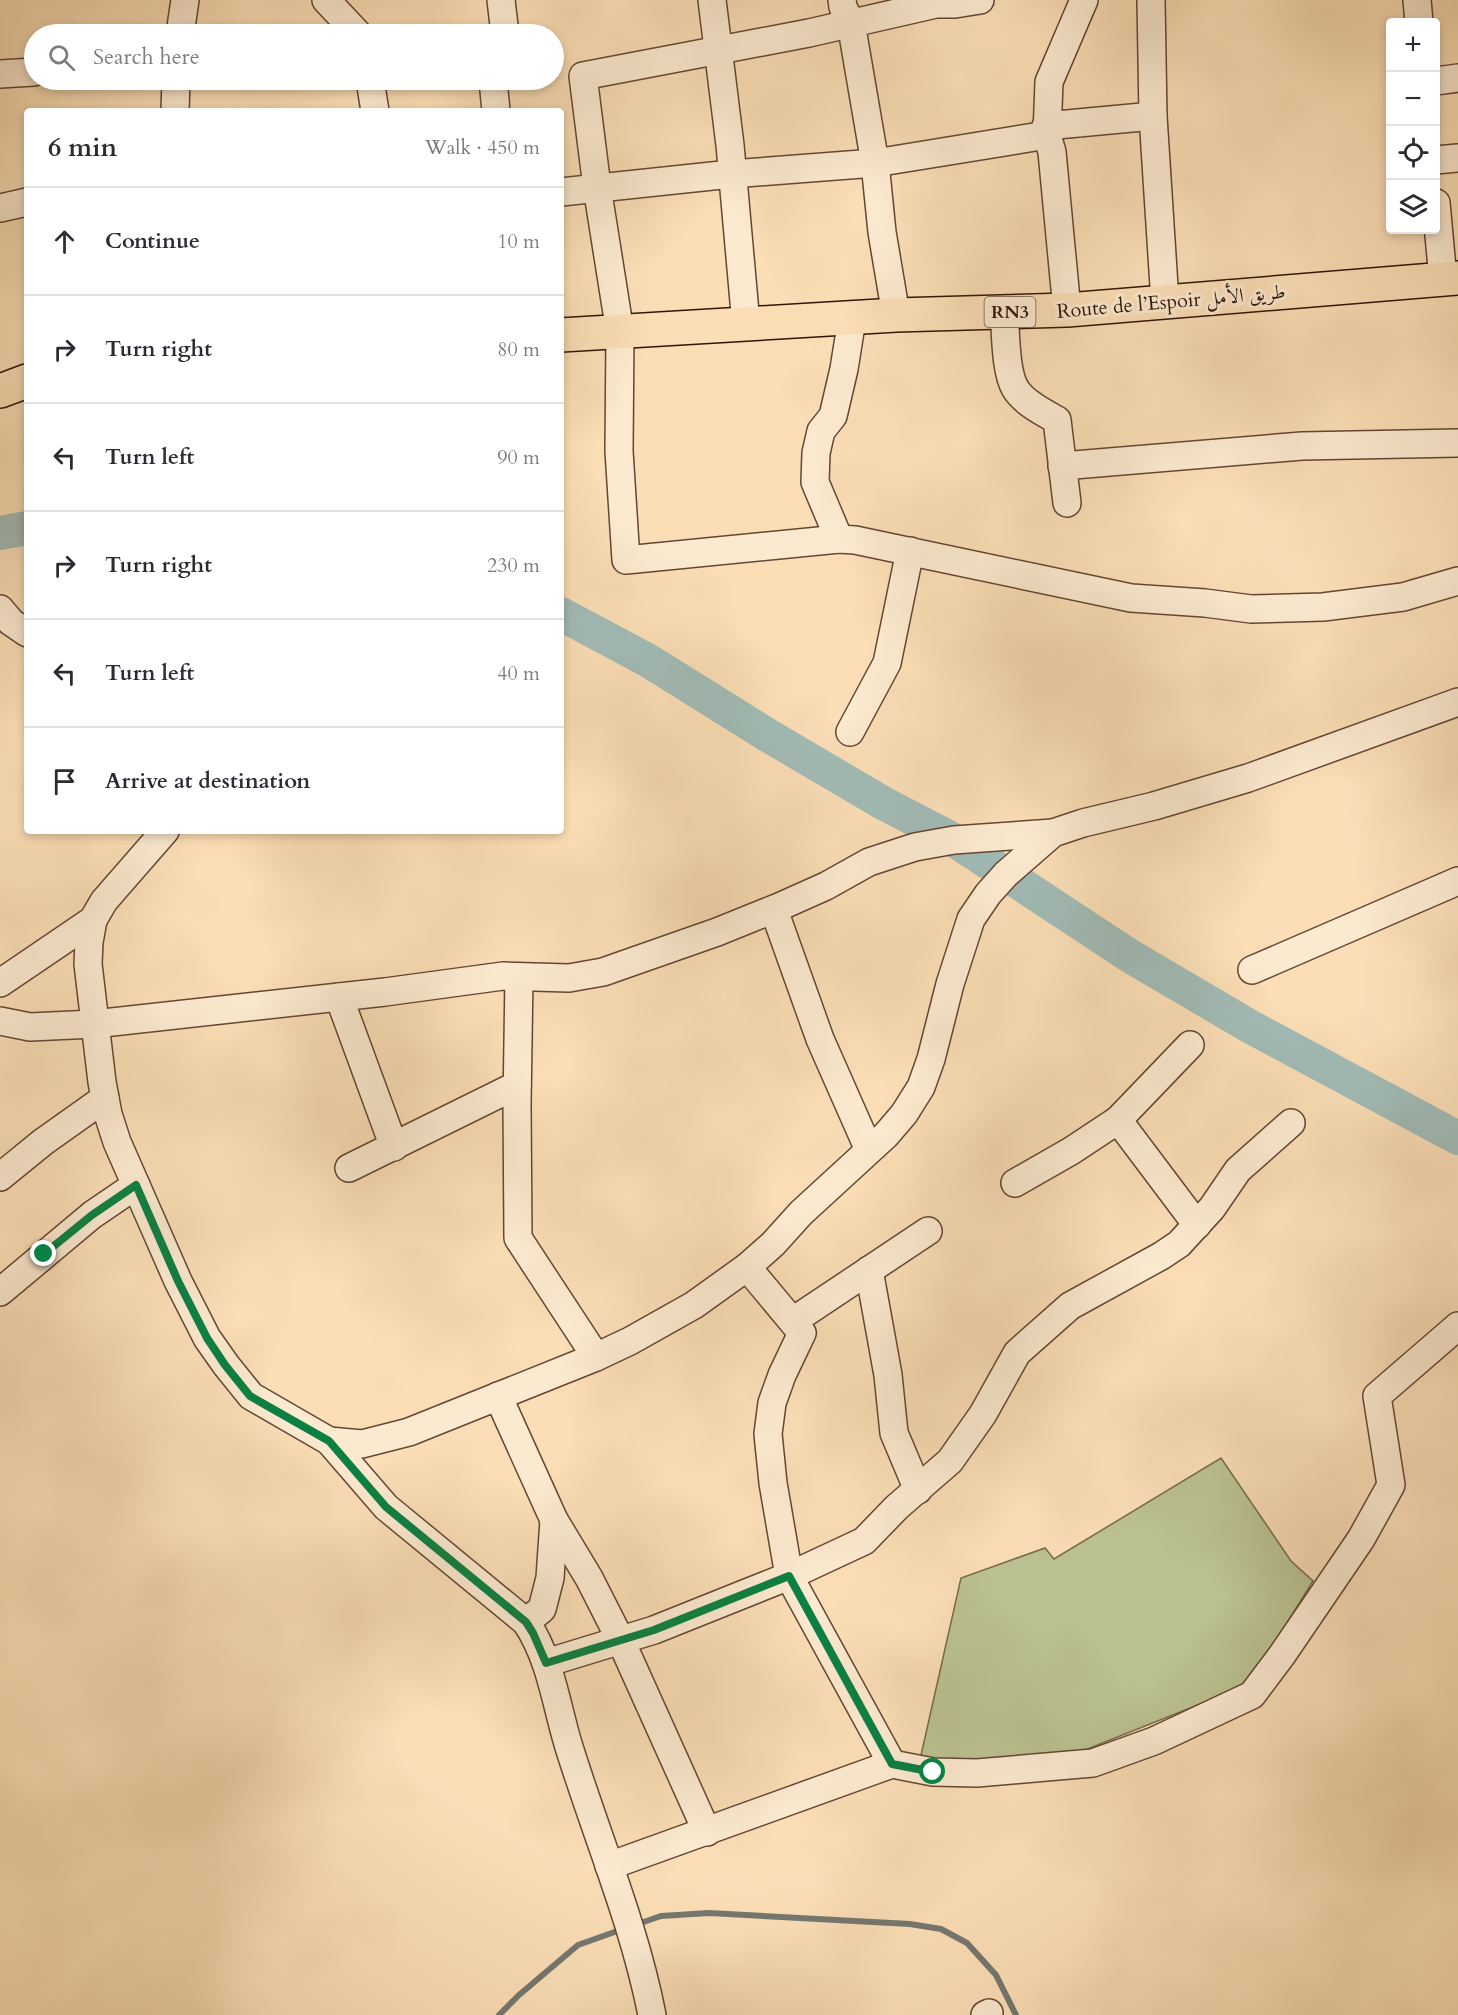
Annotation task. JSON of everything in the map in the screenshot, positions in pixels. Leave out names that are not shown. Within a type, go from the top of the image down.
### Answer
[{"type":"highway","name":"Route de l’Espoir طريق الأمل","points":[[564,335],[896,315],[1067,310],[1450,279]]},
{"type":"highway","points":[[0,391],[24,382]]},
{"type":"street","points":[[181,24],[185,0]]},
{"type":"street","points":[[326,0],[349,24]]},
{"type":"street","points":[[501,0],[504,24]]},
{"type":"street","points":[[712,0],[746,324]]},
{"type":"street","points":[[980,0],[955,4],[936,2],[846,12],[719,51],[583,76],[597,187],[620,332],[619,451],[626,560],[839,539],[855,540],[1131,598],[1251,609],[1323,607],[1403,597],[1458,581]]},
{"type":"street","points":[[1067,310],[1052,152],[1047,130],[1049,82],[1084,0]]},
{"type":"street","points":[[1151,0],[1153,116],[1165,302]]},
{"type":"street","points":[[1418,0],[1419,18]]},
{"type":"street","points":[[846,12],[875,163],[882,232],[896,315]]},
{"type":"street","points":[[0,74],[24,73]]},
{"type":"street","points":[[1440,80],[1458,78]]},
{"type":"street","points":[[175,108],[176,90]]},
{"type":"street","points":[[372,90],[375,108]]},
{"type":"street","points":[[494,90],[496,108]]},
{"type":"street","points":[[564,192],[731,174],[875,163],[1047,130],[1153,116]]},
{"type":"street","points":[[1440,160],[1458,158]]},
{"type":"street","points":[[0,208],[24,203]]},
{"type":"street","points":[[1440,225],[1450,279]]},
{"type":"street","points":[[1004,312],[1010,375],[1016,389],[1035,407],[1056,420],[1067,503]]},
{"type":"street","points":[[839,539],[815,482],[816,453],[821,431],[832,417],[844,369],[852,319]]},
{"type":"street","points":[[1062,466],[1302,446],[1458,442]]},
{"type":"street","points":[[850,732],[887,663],[910,551]]},
{"type":"street","points":[[0,609],[10,622],[24,631]]},
{"type":"street","points":[[0,1021],[30,1027],[94,1024],[503,976],[569,978],[603,972],[774,910],[826,886],[869,862],[915,847],[954,840],[1053,834],[1083,823],[1154,806],[1248,778],[1458,702]]},
{"type":"street","points":[[162,834],[104,900],[93,920],[89,942],[88,964],[94,1024],[105,1098],[117,1142],[207,1338],[250,1396],[329,1441],[386,1507],[526,1622],[533,1633],[546,1663],[569,1747],[630,1928],[652,2015]]},
{"type":"street","points":[[329,1441],[362,1444],[409,1432],[596,1357],[630,1341],[694,1305],[747,1267],[773,1244],[801,1213],[870,1150],[904,1114],[921,1087],[931,1059],[950,984],[971,919],[988,894],[1006,874],[1053,834]]},
{"type":"street","points":[[1252,970],[1458,880]]},
{"type":"street","points":[[774,910],[820,1039],[870,1150]]},
{"type":"street","points":[[0,983],[93,920]]},
{"type":"street","points":[[519,977],[518,1238],[596,1357]]},
{"type":"street","points":[[339,997],[394,1147]]},
{"type":"street","points":[[1015,1183],[1071,1151],[1118,1120],[1190,1045]]},
{"type":"street","points":[[349,1168],[517,1085]]},
{"type":"street","points":[[0,1177],[43,1142],[105,1098]]},
{"type":"street","points":[[1118,1120],[1197,1225]]},
{"type":"street","points":[[546,1663],[654,1630],[789,1576],[864,1541],[950,1461],[983,1414],[1017,1353],[1070,1306],[1179,1244],[1212,1208],[1238,1170],[1291,1123]]},
{"type":"street","points":[[0,1292],[92,1215],[136,1185]]},
{"type":"street","points":[[793,1322],[928,1230]]},
{"type":"street","points":[[747,1267],[802,1333],[782,1375],[772,1403],[768,1434],[773,1483],[789,1576],[892,1764]]},
{"type":"street","points":[[869,1270],[888,1374],[894,1433],[918,1490]]},
{"type":"street","points":[[609,1866],[892,1764],[933,1772],[977,1773],[1093,1763],[1154,1741],[1252,1695],[1361,1539],[1391,1485],[1377,1396],[1458,1326]]},
{"type":"street","points":[[498,1396],[554,1520],[589,1578],[621,1641],[707,1832]]},
{"type":"street","points":[[526,1622],[542,1609],[550,1578],[554,1520]]},
{"type":"green space","points":[[1221,1458],[1291,1561],[1313,1581],[1248,1685],[1075,1754],[919,1764],[961,1578],[1045,1548],[1054,1559]]},
{"type":"waterway","points":[[0,533],[24,529]]},
{"type":"waterway","points":[[564,616],[649,661],[769,736],[883,803],[954,840],[1130,956],[1249,1026],[1458,1138]]},
{"type":"waterway","points":[[635,1925],[661,1916],[709,1913],[910,1924],[941,1929],[967,1943],[996,1975],[1016,2015]]},
{"type":"waterway","points":[[499,2015],[578,1945],[623,1929]]},
{"type":"route","points":[[44,1254],[92,1215],[136,1185],[178,1281],[207,1338],[250,1396],[329,1441],[386,1507],[526,1622],[546,1663],[654,1630],[789,1576],[892,1764],[933,1772]]}]
